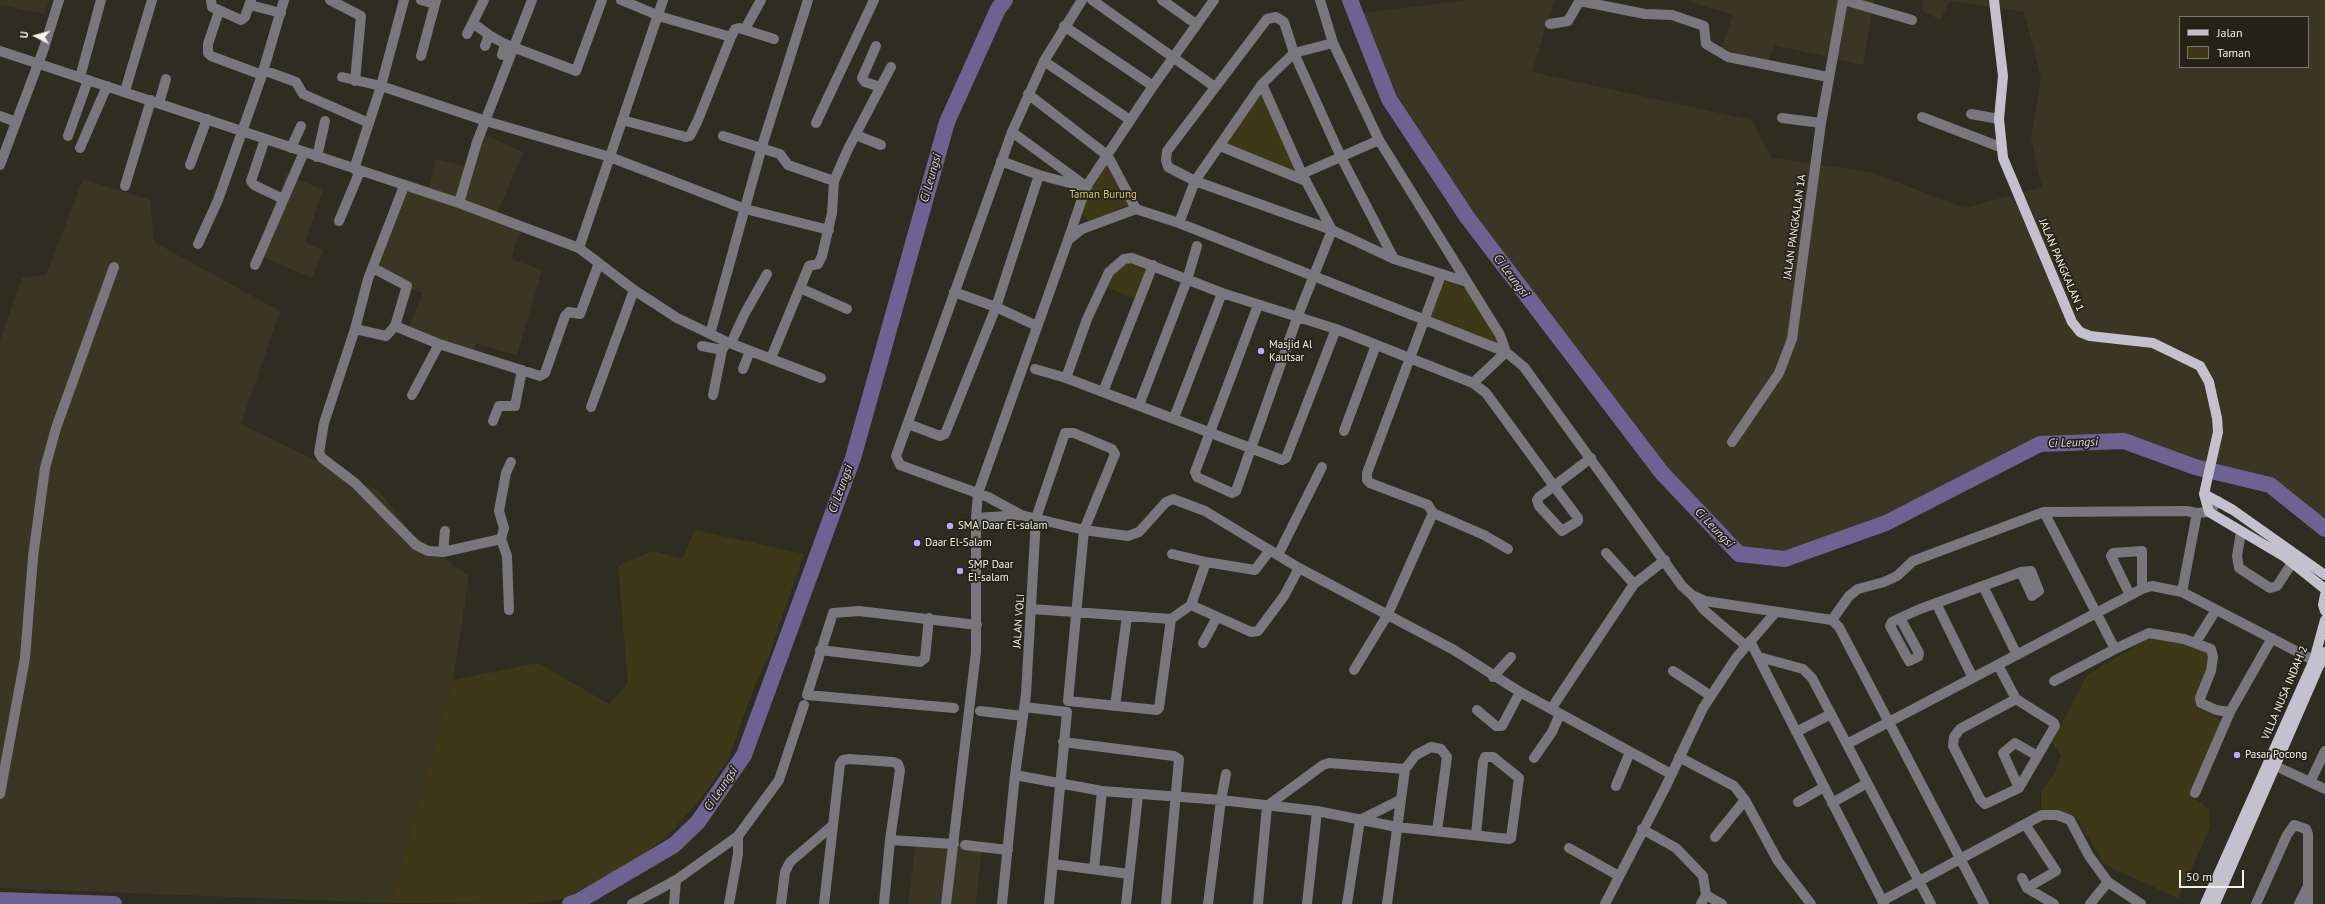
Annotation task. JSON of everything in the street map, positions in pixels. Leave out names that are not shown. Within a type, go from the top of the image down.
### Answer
[{"type":"main road","name":"JALAN PANGKALAN 1","points":[[1994,0],[2003,76],[1999,119],[2002,158],[2072,322],[2080,332],[2090,336],[2153,344],[2200,366],[2209,382],[2217,418],[2218,432],[2204,494]]},
{"type":"main road","points":[[2204,494],[2218,501],[2325,575]]},
{"type":"main road","points":[[2204,494],[2208,512],[2292,563],[2325,589]]},
{"type":"main road","points":[[2325,595],[2323,605],[2325,611]]},
{"type":"main road","name":"VILLA NUSA INDAH 2","points":[[2318,662],[2325,620]]},
{"type":"main road","name":"VILLA NUSA INDAH 2","points":[[2215,904],[2318,662],[2325,652]]},
{"type":"main road","name":"VILLA NUSA INDAH 2","points":[[2204,904],[2275,766]]},
{"type":"street","points":[[1,161],[38,64],[59,0]]},
{"type":"street","points":[[68,136],[84,78],[101,0]]},
{"type":"street","points":[[125,91],[152,0]]},
{"type":"street","points":[[211,0],[211,6],[219,11],[242,20],[250,2],[280,13]]},
{"type":"street","points":[[198,244],[218,200],[263,72],[284,0]]},
{"type":"street","points":[[330,0],[362,16],[355,81]]},
{"type":"street","points":[[339,221],[358,170],[369,123],[381,86],[404,0]]},
{"type":"street","points":[[421,0],[435,2],[421,56]]},
{"type":"street","points":[[467,34],[474,23],[484,0]]},
{"type":"street","points":[[502,55],[509,45],[532,0]]},
{"type":"street","points":[[474,23],[489,35],[509,45],[576,71],[602,0]]},
{"type":"street","points":[[621,0],[658,15],[731,37]]},
{"type":"street","points":[[579,248],[663,0]]},
{"type":"street","points":[[745,29],[761,0]]},
{"type":"street","points":[[710,334],[762,148],[808,0]]},
{"type":"street","points":[[816,123],[874,0]]},
{"type":"street","points":[[1021,515],[978,493],[900,465],[896,456],[1012,132],[1044,61],[1064,26],[1082,0]]},
{"type":"street","points":[[1092,0],[1215,87]]},
{"type":"street","points":[[1162,0],[1196,24]]},
{"type":"street","points":[[946,904],[954,844],[977,625],[976,518],[978,493],[1086,187],[1153,86],[1214,0]]},
{"type":"street","points":[[1320,0],[1333,43],[1379,140],[1500,335],[1506,352]]},
{"type":"street","points":[[1843,0],[1912,20]]},
{"type":"street","name":"JALAN PANGKALAN 1A","points":[[1732,442],[1779,373],[1792,339],[1821,123],[1828,77],[1843,0]]},
{"type":"street","points":[[1550,24],[1568,21],[1580,1],[1645,14],[1672,14],[1704,26],[1706,44],[1728,57],[1828,77]]},
{"type":"street","points":[[219,11],[208,44],[208,53],[211,56],[296,82],[303,94],[369,123]]},
{"type":"street","points":[[1394,259],[1341,157],[1294,53],[1284,22],[1272,17],[1262,22],[1166,156],[1166,164],[1170,169],[1195,181],[1332,230],[1394,259],[1467,282]]},
{"type":"street","points":[[1064,26],[1153,86]]},
{"type":"street","points":[[622,120],[686,137],[690,136],[735,29],[745,29],[774,39]]},
{"type":"street","points":[[485,46],[489,35]]},
{"type":"street","points":[[1179,223],[1195,181],[1262,84],[1294,53],[1333,43]]},
{"type":"street","points":[[459,203],[509,45]]},
{"type":"street","points":[[876,46],[862,78],[865,82],[880,87]]},
{"type":"street","points":[[0,51],[125,91],[317,157],[459,203],[579,248],[634,290],[677,318],[710,334],[727,345]]},
{"type":"street","points":[[1044,61],[1130,120]]},
{"type":"street","points":[[771,358],[809,266],[816,265],[819,262],[829,230],[834,202],[834,182],[891,67]]},
{"type":"street","points":[[342,77],[381,86],[486,120],[610,157],[745,209],[829,230]]},
{"type":"street","points":[[124,186],[155,101],[166,79]]},
{"type":"street","points":[[1262,84],[1304,178],[1332,230]]},
{"type":"street","points":[[80,148],[107,86]]},
{"type":"street","points":[[1028,94],[1108,156],[1136,209]]},
{"type":"street","points":[[1971,114],[1999,119]]},
{"type":"street","points":[[0,116],[16,122]]},
{"type":"street","points":[[1922,117],[2000,147]]},
{"type":"street","points":[[1782,118],[1821,123]]},
{"type":"street","points":[[190,165],[207,119]]},
{"type":"street","points":[[317,157],[325,121]]},
{"type":"street","points":[[291,148],[301,126]]},
{"type":"street","points":[[1012,132],[1086,187]]},
{"type":"street","points":[[856,135],[881,146]]},
{"type":"street","points":[[724,136],[781,155],[788,165],[834,182]]},
{"type":"street","points":[[265,139],[252,181],[254,185],[283,199]]},
{"type":"street","points":[[1304,178],[1341,157],[1379,140]]},
{"type":"street","points":[[1220,146],[1304,178]]},
{"type":"street","points":[[255,265],[304,152]]},
{"type":"street","points":[[1000,162],[1039,175],[1086,187]]},
{"type":"street","points":[[908,424],[940,436],[945,434],[996,307],[1039,175]]},
{"type":"street","points":[[404,186],[373,268],[355,329],[324,423],[320,455],[355,483],[416,545],[428,552],[443,552],[501,539]]},
{"type":"street","points":[[1068,240],[1082,229],[1136,209],[1179,223],[1506,352],[1524,367],[1665,560],[1682,586],[1692,594],[1705,601],[1775,613],[1832,620],[1845,639],[1984,904]]},
{"type":"street","points":[[1258,305],[1209,432],[1196,475],[1232,493],[1236,491],[1297,318],[1332,230]]},
{"type":"street","points":[[1139,405],[1187,280],[1196,246]]},
{"type":"street","points":[[1066,378],[1087,319],[1108,272],[1124,259],[1130,258],[1153,265],[1222,293],[1336,330],[1473,383],[1486,393],[1554,486],[1591,458]]},
{"type":"street","points":[[395,326],[439,344],[539,376],[544,373],[564,317],[569,312],[580,314],[599,263]]},
{"type":"street","points":[[1103,392],[1153,265]]},
{"type":"street","points":[[0,794],[25,658],[33,557],[45,468],[56,428],[114,267]]},
{"type":"street","points":[[355,329],[384,337],[395,326],[407,285],[373,268]]},
{"type":"street","points":[[713,395],[727,345],[767,274]]},
{"type":"street","points":[[1441,275],[1367,473],[1367,480],[1370,483],[1428,505],[1433,513],[1484,535],[1508,549]]},
{"type":"street","points":[[800,288],[847,308]]},
{"type":"street","points":[[591,408],[634,290]]},
{"type":"street","points":[[954,292],[996,307],[1038,326]]},
{"type":"street","points":[[1174,418],[1222,293]]},
{"type":"street","points":[[1035,369],[1066,378],[1139,405],[1280,460],[1286,458],[1336,330]]},
{"type":"street","points":[[412,395],[439,344]]},
{"type":"street","points":[[702,346],[727,345],[750,351],[821,378]]},
{"type":"street","points":[[1344,431],[1376,345]]},
{"type":"street","points":[[743,370],[750,351]]},
{"type":"street","points":[[1473,383],[1506,352]]},
{"type":"street","points":[[493,421],[499,406],[515,406],[522,370]]},
{"type":"street","name":"JALAN VOLI","points":[[1002,904],[1015,775],[1024,712],[1032,609],[1036,518],[1062,438],[1065,433],[1074,432],[1112,449],[1115,452],[1084,530]]},
{"type":"street","points":[[509,610],[507,556],[501,539],[504,528],[498,510],[506,473],[511,462]]},
{"type":"street","points":[[1172,554],[1206,562],[1255,570],[1274,552],[1322,468]]},
{"type":"street","points":[[976,518],[1021,515],[1084,530],[1128,536],[1139,532],[1166,502],[1173,499],[1205,511],[1299,568],[1454,650],[1493,677],[1670,774]]},
{"type":"street","points":[[1832,620],[1849,596],[1858,589],[1884,582],[1896,576],[1913,561],[2044,512],[2186,511],[2196,513],[2208,512],[2218,501]]},
{"type":"street","points":[[2044,512],[2115,649]]},
{"type":"street","points":[[1354,670],[1388,614],[1433,513]]},
{"type":"street","points":[[2182,592],[2196,513]]},
{"type":"street","points":[[1084,530],[1068,700],[1115,706],[1159,708],[1171,619]]},
{"type":"street","points":[[443,552],[445,531]]},
{"type":"street","points":[[2241,532],[2237,556],[2239,568],[2270,588],[2277,586],[2292,563]]},
{"type":"street","points":[[2130,595],[2111,556],[2113,553],[2142,551],[2142,589]]},
{"type":"street","points":[[1606,553],[1634,584]]},
{"type":"street","points":[[1534,758],[1552,732],[1556,712],[1634,584],[1665,560]]},
{"type":"street","points":[[1032,609],[1171,619],[1191,605],[1206,562]]},
{"type":"street","points":[[1191,605],[1251,632],[1258,631],[1284,596],[1299,568]]},
{"type":"street","points":[[1900,618],[1936,603],[2021,572]]},
{"type":"street","points":[[1984,586],[2017,655]]},
{"type":"street","points":[[1847,744],[2130,595],[2152,586],[2182,592],[2318,662]]},
{"type":"street","points":[[1692,594],[1704,610],[1748,644],[1759,657],[1883,902],[2042,815],[2057,814],[2070,820],[2090,856],[2108,882],[2141,904]]},
{"type":"street","points":[[1936,603],[1973,678]]},
{"type":"street","points":[[2196,642],[2216,610]]},
{"type":"street","points":[[954,708],[807,695],[831,616],[836,612],[859,611],[929,618],[977,625]]},
{"type":"street","points":[[1605,904],[1711,696],[1748,644],[1775,613]]},
{"type":"street","points":[[1115,706],[1126,616]]},
{"type":"street","points":[[1203,643],[1217,617]]},
{"type":"street","points":[[820,650],[922,662],[926,658],[929,618]]},
{"type":"street","points":[[2054,681],[2149,633],[2196,642],[2211,648],[2213,656],[2211,671],[2200,698],[2201,702],[2216,710],[2230,712]]},
{"type":"street","points":[[2195,793],[2230,712],[2272,638]]},
{"type":"street","points":[[1493,677],[1511,657]]},
{"type":"street","points":[[1759,657],[1804,669],[1812,678],[1931,904]]},
{"type":"street","points":[[1998,665],[2016,699],[2055,725],[2036,755],[2019,788],[1989,804],[1983,802],[1953,741],[1960,729],[2016,699]]},
{"type":"street","points":[[1673,671],[1711,696]]},
{"type":"street","points":[[1477,710],[1496,726],[1502,726],[1520,692]]},
{"type":"street","points":[[632,904],[676,880],[738,836],[779,780],[804,704]]},
{"type":"street","points":[[980,711],[1067,712],[1059,784],[1049,904]]},
{"type":"street","points":[[1796,732],[1831,714]]},
{"type":"street","points":[[1063,742],[1177,757],[1180,761],[1166,904]]},
{"type":"street","points":[[2019,788],[2003,753],[2015,743],[2036,755]]},
{"type":"street","points":[[1387,904],[1405,769],[1416,755],[1431,747],[1441,749],[1447,757],[1438,830]]},
{"type":"street","points":[[1616,786],[1630,752]]},
{"type":"street","points":[[2310,782],[2325,754]]},
{"type":"street","points":[[1015,775],[1102,791],[1177,798],[1221,800],[1317,811],[1397,827],[1438,830],[1509,840],[1511,838],[1519,778],[1516,774],[1492,757],[1485,757],[1483,762],[1476,835]]},
{"type":"street","points":[[1679,757],[1734,786],[1745,800],[1778,860],[1811,904]]},
{"type":"street","points":[[824,904],[842,761],[849,759],[893,762],[898,764],[900,770],[890,840],[884,904]]},
{"type":"street","points":[[1258,904],[1268,806],[1324,765],[1329,763],[1405,769]]},
{"type":"street","points":[[2275,766],[2325,789]]},
{"type":"street","points":[[1208,904],[1221,800],[1226,774]]},
{"type":"street","points":[[1832,803],[1862,786]]},
{"type":"street","points":[[1798,802],[1824,788]]},
{"type":"street","points":[[1094,869],[1102,791]]},
{"type":"street","points":[[1126,904],[1138,795]]},
{"type":"street","points":[[1360,820],[1400,800]]},
{"type":"street","points":[[1715,837],[1745,800]]},
{"type":"street","points":[[1307,904],[1317,811]]},
{"type":"street","points":[[1347,904],[1360,820]]},
{"type":"street","points":[[2026,824],[2056,871],[2027,888]]},
{"type":"street","points":[[781,904],[785,872],[790,862],[833,825]]},
{"type":"street","points":[[2258,903],[2287,835],[2294,825],[2306,829],[2308,834],[2310,883],[2308,904]]},
{"type":"street","points":[[1642,829],[1676,848],[1703,876],[1704,899],[1722,904]]},
{"type":"street","points":[[729,904],[738,854],[738,836]]},
{"type":"street","points":[[890,840],[954,844]]},
{"type":"street","points":[[965,845],[1008,850]]},
{"type":"street","points":[[1569,848],[1619,876]]},
{"type":"street","points":[[1053,864],[1129,874]]},
{"type":"street","points":[[2022,878],[2027,888],[2054,904]]},
{"type":"street","points":[[674,904],[676,880]]},
{"type":"street","points":[[2090,904],[2108,882]]},
{"type":"street","points":[[2299,904],[2310,883]]},
{"type":"shaded area","points":[[0,0],[49,0],[45,14],[0,5]]},
{"type":"shaded area","points":[[1470,0],[1554,0],[1532,72],[1751,120],[1772,158],[1870,172],[1965,208],[2042,187],[2031,138],[2041,78],[2024,12],[1950,1],[1940,20],[1921,10],[1923,0],[2325,0],[2325,527],[2277,490],[2195,467],[2124,441],[2040,444],[1886,523],[1785,559],[1739,554],[1666,479],[1467,217],[1389,99],[1355,14]]},
{"type":"shaded area","points":[[1684,0],[1874,0],[1863,65],[1774,45],[1768,63],[1721,48],[1733,15]]},
{"type":"shaded area","points":[[481,133],[523,152],[496,216],[521,227],[511,259],[542,270],[517,355],[476,344],[473,355],[408,329],[423,293],[374,275],[405,179],[429,187],[435,159],[469,167]]},
{"type":"shaded area","points":[[286,174],[323,190],[305,242],[323,250],[312,278],[255,254]]},
{"type":"shaded area","points":[[83,179],[150,200],[154,242],[280,311],[241,424],[380,492],[411,533],[469,576],[453,680],[390,903],[0,888],[0,340],[22,278],[46,275]]},
{"type":"shaded area","points":[[916,841],[982,847],[976,904],[908,904]]},
{"type":"green space","points":[[1262,84],[1306,181],[1220,146]]},
{"type":"green space","name":"Taman Burung","points":[[1108,152],[1129,204],[1090,224],[1076,204]]},
{"type":"green space","points":[[1132,252],[1151,259],[1136,299],[1099,284],[1104,269]]},
{"type":"green space","points":[[1440,278],[1475,293],[1500,335],[1496,344],[1424,318]]},
{"type":"green space","points":[[695,530],[804,554],[767,660],[754,687],[728,760],[698,802],[666,837],[634,861],[564,899],[524,904],[390,903],[453,680],[538,663],[609,704],[628,683],[618,566],[653,551],[682,559]]},
{"type":"green space","points":[[2150,638],[2180,639],[2206,651],[2213,663],[2198,708],[2225,723],[2191,796],[2209,809],[2210,828],[2178,898],[2105,865],[2075,815],[2041,809],[2041,791],[2054,775],[2061,756],[2052,743],[2087,675]]},
{"type":"waterway","name":"Ci Leungsi","points":[[570,904],[579,901],[674,845],[698,822],[744,755],[853,458],[947,122],[998,9],[1005,0]]},
{"type":"waterway","name":"Ci Leungsi","points":[[1350,0],[1389,99],[1467,217],[1662,473],[1739,554],[1785,559],[1886,523],[2040,444],[2124,441],[2195,467],[2270,485],[2325,529]]},
{"type":"waterway","name":"Ci Leungsi","points":[[0,900],[114,904]]},
{"type":"place","name":"Masjid Al Kautsar","points":[[1261,351]]},
{"type":"place","name":"SMA Daar El-salam","points":[[950,526]]},
{"type":"place","name":"Daar El-Salam","points":[[917,543]]},
{"type":"place","name":"SMP Daar El-salam","points":[[960,571]]},
{"type":"place","name":"Pasar Pocong","points":[[2237,755]]}]
